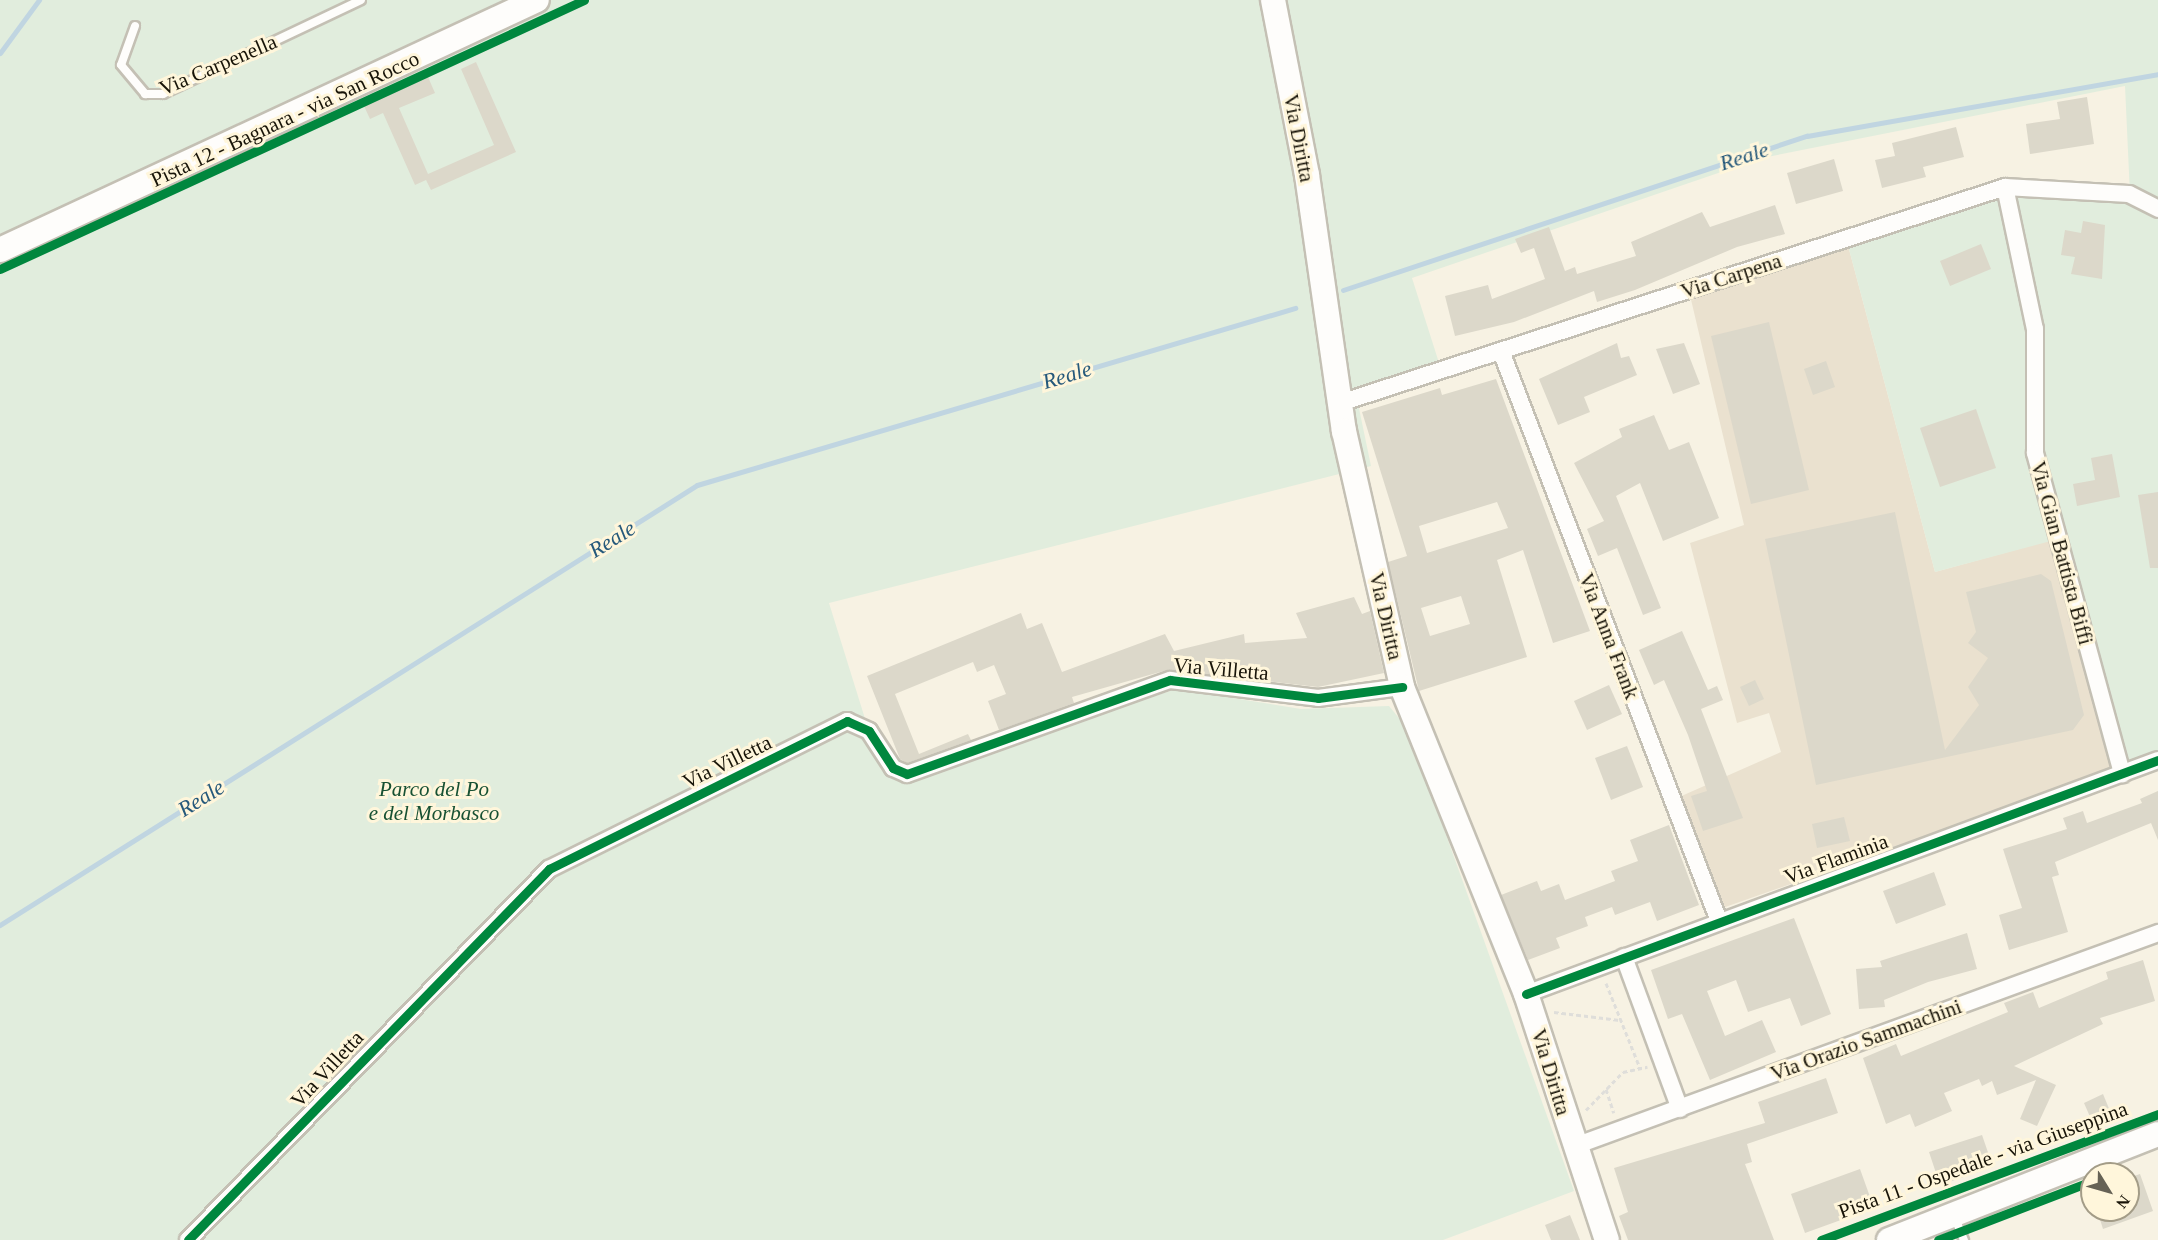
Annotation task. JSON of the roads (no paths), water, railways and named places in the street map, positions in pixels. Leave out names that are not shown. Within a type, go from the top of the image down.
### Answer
[{"type":"street","points":[[0,250],[537,0]]},
{"type":"street","name":"Via Diritta","points":[[1273,0],[1307,175],[1340,403],[1402,687],[1536,991],[1572,1138],[1607,1240]]},
{"type":"street","name":"Via Carpena","points":[[1340,403],[2005,187],[2129,194],[2158,209]]},
{"type":"street","name":"Via Gian Battista Biffi","points":[[2005,187],[2035,330],[2035,453],[2122,774]]},
{"type":"street","name":"Via Anna Frank","points":[[1501,351],[1719,921]]},
{"type":"street","name":"Via Villetta","points":[[188,1240],[549,869],[847,721],[868,731],[893,768],[907,774],[1170,680],[1318,698],[1402,687]]},
{"type":"street","name":"Via Flaminia","points":[[1536,991],[1719,921],[2158,760]]},
{"type":"street","name":"Via Orazio Sammachini","points":[[1572,1138],[1620,1130],[2158,933]]},
{"type":"street","points":[[1624,957],[1680,1108]]},
{"type":"street","points":[[1889,1240],[2158,1134]]},
{"type":"lane","name":"Via Carpenella","points":[[135,26],[121,65],[145,94],[162,94],[361,0]]},
{"type":"lane","points":[[1954,1214],[1964,1240]]},
{"type":"waterway","points":[[0,53],[39,0]]},
{"type":"waterway","name":"Reale","points":[[1343,290],[1807,136],[2158,74]]},
{"type":"waterway","name":"Reale","points":[[0,925],[697,485],[1295,308]]},
{"type":"park label","name":"Parco del Po e del Morbasco","points":[[434,801]]}]
